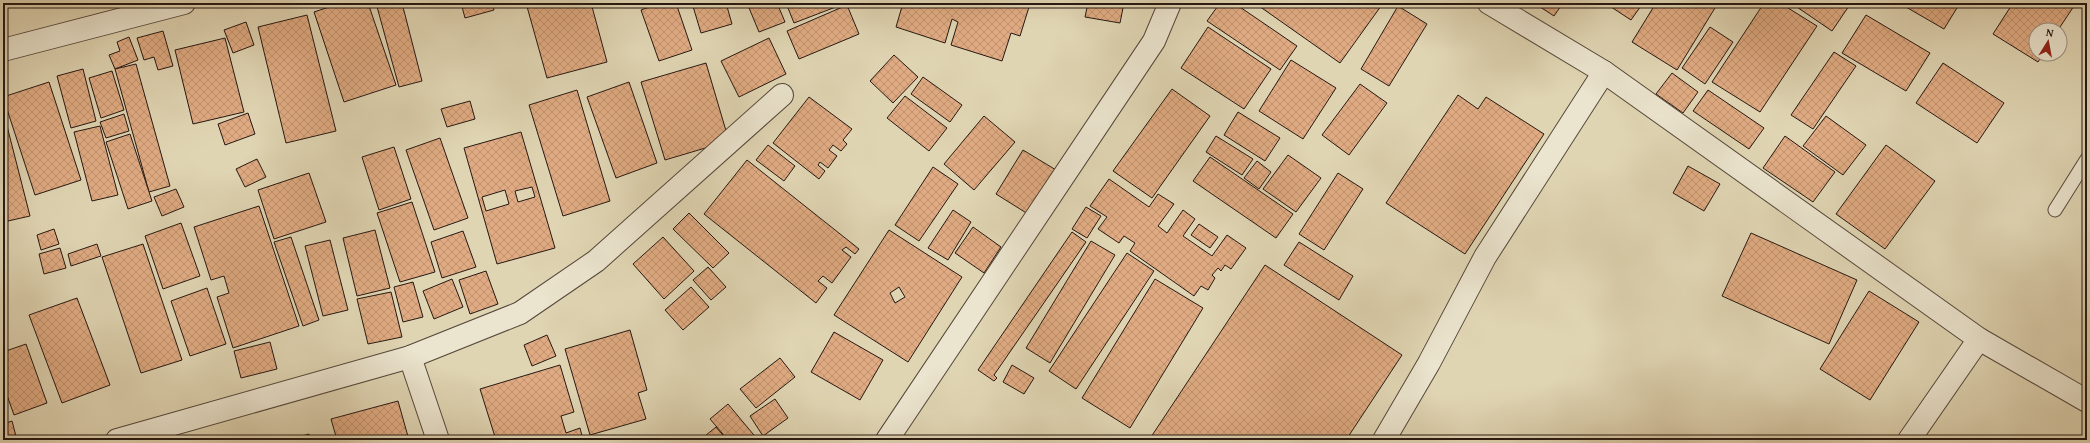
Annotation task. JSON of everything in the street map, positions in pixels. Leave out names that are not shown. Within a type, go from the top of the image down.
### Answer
[{"type":"street","points":[[3,50],[156,7],[184,3]]},
{"type":"street","points":[[887,440],[1154,42],[1170,3]]},
{"type":"street","points":[[1489,3],[1604,72],[1979,339],[2087,401]]},
{"type":"street","points":[[1384,440],[1429,363],[1485,257],[1604,72]]},
{"type":"street","points":[[117,440],[410,357],[520,314],[596,261],[782,95]]},
{"type":"street","points":[[1909,440],[1979,339]]},
{"type":"street","points":[[410,357],[438,440]]},
{"type":"lane","points":[[2055,210],[2087,159]]},
{"type":"building","points":[[341,3],[368,3],[396,85],[344,102],[314,12]]},
{"type":"building","points":[[376,3],[402,3],[422,81],[399,87]]},
{"type":"building","points":[[461,3],[492,3],[494,10],[465,18]]},
{"type":"building","points":[[526,3],[591,3],[607,62],[547,78]]},
{"type":"building","points":[[660,3],[676,3],[692,50],[659,61],[641,10]]},
{"type":"building","points":[[692,3],[726,3],[732,24],[701,33]]},
{"type":"building","points":[[747,3],[777,3],[785,22],[759,32]]},
{"type":"building","points":[[786,3],[840,3],[841,5],[794,23]]},
{"type":"building","points":[[903,3],[1017,3],[1029,7],[1020,36],[1011,33],[1002,61],[951,45],[958,22],[952,19],[945,43],[896,27]]},
{"type":"building","points":[[1088,3],[1124,3],[1120,23],[1085,17]]},
{"type":"building","points":[[1220,3],[1234,3],[1297,46],[1280,70],[1207,21]]},
{"type":"building","points":[[1261,3],[1377,3],[1381,6],[1340,63],[1259,6]]},
{"type":"building","points":[[1534,3],[1563,3],[1554,16]]},
{"type":"building","points":[[1605,3],[1643,3],[1631,20]]},
{"type":"building","points":[[1656,3],[1718,3],[1677,70],[1632,42]]},
{"type":"building","points":[[1764,3],[1780,3],[1817,26],[1760,112],[1712,82]]},
{"type":"building","points":[[1791,3],[1851,3],[1832,31]]},
{"type":"building","points":[[1899,3],[1960,3],[1944,29]]},
{"type":"building","points":[[2013,3],[2076,3],[2063,22],[2028,22],[2028,56],[1993,34]]},
{"type":"building","points":[[847,5],[859,34],[799,59],[787,31]]},
{"type":"building","points":[[1398,6],[1427,24],[1389,86],[1361,69]]},
{"type":"building","points":[[307,15],[336,131],[286,143],[258,27]]},
{"type":"building","points":[[1866,15],[1930,53],[1906,91],[1842,53]]},
{"type":"building","points":[[246,22],[254,45],[233,53],[224,30]]},
{"type":"building","points":[[1208,27],[1271,69],[1244,109],[1181,68]]},
{"type":"building","points":[[1710,27],[1733,42],[1705,84],[1682,68]]},
{"type":"building","points":[[163,31],[173,66],[158,70],[154,57],[144,60],[137,38]]},
{"type":"building","points":[[129,37],[138,60],[115,69],[109,55],[120,51],[117,42]]},
{"type":"building","points":[[225,38],[244,112],[193,124],[175,50]]},
{"type":"building","points":[[769,38],[786,74],[739,97],[721,61]]},
{"type":"building","points":[[1834,52],[1856,66],[1813,129],[1791,115]]},
{"type":"building","points":[[894,55],[918,77],[893,103],[870,81]]},
{"type":"building","points":[[1291,60],[1336,88],[1303,139],[1259,111]]},
{"type":"building","points":[[706,63],[729,141],[665,160],[641,82]]},
{"type":"building","points":[[1943,63],[2004,103],[1977,143],[1916,103]]},
{"type":"building","points":[[136,64],[170,186],[149,192],[115,69]]},
{"type":"building","points":[[83,69],[96,121],[71,128],[57,76]]},
{"type":"building","points":[[112,71],[124,110],[101,118],[89,78]]},
{"type":"building","points":[[1672,73],[1698,92],[1683,113],[1656,94]]},
{"type":"building","points":[[923,77],[962,105],[950,122],[911,94]]},
{"type":"building","points":[[49,82],[81,180],[35,195],[3,97]]},
{"type":"building","points":[[629,82],[657,163],[616,178],[587,97]]},
{"type":"building","points":[[1360,84],[1387,103],[1349,155],[1322,135]]},
{"type":"building","points":[[1172,89],[1210,116],[1152,198],[1113,171]]},
{"type":"building","points":[[577,90],[610,201],[563,216],[529,105]]},
{"type":"building","points":[[1708,90],[1764,128],[1749,149],[1693,111]]},
{"type":"building","points":[[1458,95],[1478,109],[1486,97],[1544,134],[1465,254],[1386,203]]},
{"type":"building","points":[[905,96],[947,128],[929,151],[887,118]]},
{"type":"building","points":[[809,97],[852,129],[843,140],[847,144],[841,151],[833,145],[829,150],[837,156],[828,168],[820,162],[818,165],[825,171],[819,179],[773,143]]},
{"type":"building","points":[[470,101],[475,119],[447,127],[441,109]]},
{"type":"building","points":[[1238,112],[1280,138],[1265,161],[1224,135]]},
{"type":"building","points":[[248,113],[255,134],[225,145],[218,124]]},
{"type":"building","points":[[124,114],[129,131],[106,138],[100,122]]},
{"type":"building","points":[[984,116],[1015,142],[974,190],[944,164]]},
{"type":"building","points":[[1826,116],[1866,145],[1843,175],[1803,146]]},
{"type":"building","points":[[7,126],[30,216],[8,221],[3,201],[3,127]]},
{"type":"building","points":[[100,126],[118,195],[92,201],[74,132]]},
{"type":"building","points":[[521,132],[555,248],[497,264],[464,148]],"holes":[[[532,187],[535,197],[518,202],[515,191]],[[505,190],[509,204],[486,211],[482,197]]]},
{"type":"building","points":[[130,134],[152,201],[128,209],[106,142]]},
{"type":"building","points":[[1216,136],[1253,159],[1242,175],[1206,152]]},
{"type":"building","points":[[1785,136],[1835,172],[1813,202],[1763,168]]},
{"type":"building","points":[[440,138],[468,218],[434,230],[406,150]]},
{"type":"building","points":[[768,145],[795,166],[784,181],[756,160]]},
{"type":"building","points":[[1886,145],[1935,181],[1885,249],[1836,214]]},
{"type":"building","points":[[394,147],[411,199],[379,210],[362,157]]},
{"type":"building","points":[[1023,150],[1056,170],[1028,214],[996,194]]},
{"type":"building","points":[[1288,155],[1321,178],[1296,212],[1263,189]]},
{"type":"building","points":[[1210,157],[1293,214],[1276,238],[1193,181]]},
{"type":"building","points":[[257,159],[266,177],[245,187],[236,169]]},
{"type":"building","points":[[747,160],[859,249],[855,254],[846,247],[842,250],[851,257],[832,283],[823,276],[818,281],[827,288],[816,303],[704,214]]},
{"type":"building","points":[[1257,161],[1271,172],[1259,189],[1244,178]]},
{"type":"building","points":[[1688,166],[1720,184],[1704,211],[1673,193]]},
{"type":"building","points":[[933,167],[958,184],[919,241],[895,225]]},
{"type":"building","points":[[309,173],[326,222],[274,239],[258,190]]},
{"type":"building","points":[[1338,173],[1363,189],[1324,250],[1299,234]]},
{"type":"building","points":[[1109,179],[1149,207],[1158,194],[1174,204],[1158,226],[1167,233],[1183,210],[1195,219],[1183,236],[1212,256],[1227,235],[1246,248],[1231,269],[1225,265],[1221,271],[1218,268],[1212,275],[1215,278],[1208,290],[1201,286],[1194,296],[1130,251],[1135,243],[1124,236],[1119,243],[1098,229],[1107,217],[1090,206]]},
{"type":"building","points":[[176,189],[184,207],[162,216],[154,197]]},
{"type":"building","points":[[412,202],[435,272],[400,282],[377,213]]},
{"type":"building","points":[[259,206],[299,326],[233,348],[217,297],[229,293],[224,276],[211,280],[194,227]]},
{"type":"building","points":[[1086,207],[1101,216],[1087,238],[1072,229]]},
{"type":"building","points":[[953,210],[971,222],[948,260],[928,248]]},
{"type":"building","points":[[689,213],[729,253],[713,268],[673,229]]},
{"type":"building","points":[[181,223],[200,276],[163,289],[145,236]]},
{"type":"building","points":[[1199,224],[1218,237],[1210,248],[1191,235]]},
{"type":"building","points":[[973,227],[1001,247],[984,273],[955,253]]},
{"type":"building","points":[[54,229],[59,244],[41,250],[37,235]]},
{"type":"building","points":[[375,230],[390,288],[357,296],[343,238]]},
{"type":"building","points":[[889,230],[962,277],[908,362],[834,315]],"holes":[[[899,287],[905,297],[895,303],[890,293]]]},
{"type":"building","points":[[463,231],[476,267],[442,278],[431,242]]},
{"type":"building","points":[[1072,232],[1086,242],[994,375],[997,378],[994,381],[978,370]]},
{"type":"building","points":[[1751,233],[1857,280],[1829,344],[1722,296]]},
{"type":"building","points":[[291,237],[319,320],[303,326],[274,242]]},
{"type":"building","points":[[663,237],[694,271],[664,299],[633,264]]},
{"type":"building","points":[[330,240],[348,310],[323,316],[305,246]]},
{"type":"building","points":[[1091,241],[1115,255],[1050,363],[1026,348]]},
{"type":"building","points":[[1299,242],[1353,276],[1339,300],[1284,265]]},
{"type":"building","points":[[97,244],[101,256],[71,266],[68,254]]},
{"type":"building","points":[[143,244],[182,360],[141,373],[102,257]]},
{"type":"building","points":[[60,248],[66,268],[44,274],[39,254]]},
{"type":"building","points":[[1127,253],[1154,271],[1076,389],[1049,371]]},
{"type":"building","points":[[1265,265],[1402,355],[1346,440],[1155,440],[1151,437]]},
{"type":"building","points":[[708,267],[726,287],[711,300],[693,280]]},
{"type":"building","points":[[486,271],[498,304],[470,314],[459,280]]},
{"type":"building","points":[[452,279],[463,307],[434,319],[423,291]]},
{"type":"building","points":[[1155,279],[1203,308],[1130,428],[1082,398]]},
{"type":"building","points":[[413,282],[423,317],[403,322],[394,287]]},
{"type":"building","points":[[691,287],[709,307],[683,330],[665,310]]},
{"type":"building","points":[[207,288],[226,344],[190,356],[171,301]]},
{"type":"building","points":[[1869,291],[1919,322],[1870,400],[1820,369]]},
{"type":"building","points":[[391,292],[402,337],[368,344],[357,299]]},
{"type":"building","points":[[77,298],[110,385],[62,403],[29,315]]},
{"type":"building","points":[[630,330],[647,390],[638,393],[646,419],[590,435],[565,349]]},
{"type":"building","points":[[834,332],[883,360],[860,400],[811,372]]},
{"type":"building","points":[[547,335],[556,356],[532,366],[524,345]]},
{"type":"building","points":[[270,342],[277,369],[241,378],[234,351]]},
{"type":"building","points":[[26,344],[47,403],[14,415],[3,384],[3,352]]},
{"type":"building","points":[[780,358],[795,377],[756,408],[740,389]]},
{"type":"building","points":[[560,365],[574,412],[561,416],[566,433],[580,428],[583,440],[496,440],[480,389]]},
{"type":"building","points":[[1012,365],[1034,378],[1024,394],[1003,382]]},
{"type":"building","points":[[775,399],[788,418],[763,436],[750,416]]},
{"type":"building","points":[[398,401],[409,440],[337,440],[331,419]]},
{"type":"building","points":[[728,404],[758,440],[728,440],[710,419]]},
{"type":"building","points":[[12,421],[17,440],[3,440],[3,424]]},
{"type":"building","points":[[716,427],[727,440],[700,440]]},
{"type":"building","points":[[309,434],[311,440],[288,440]]}]
